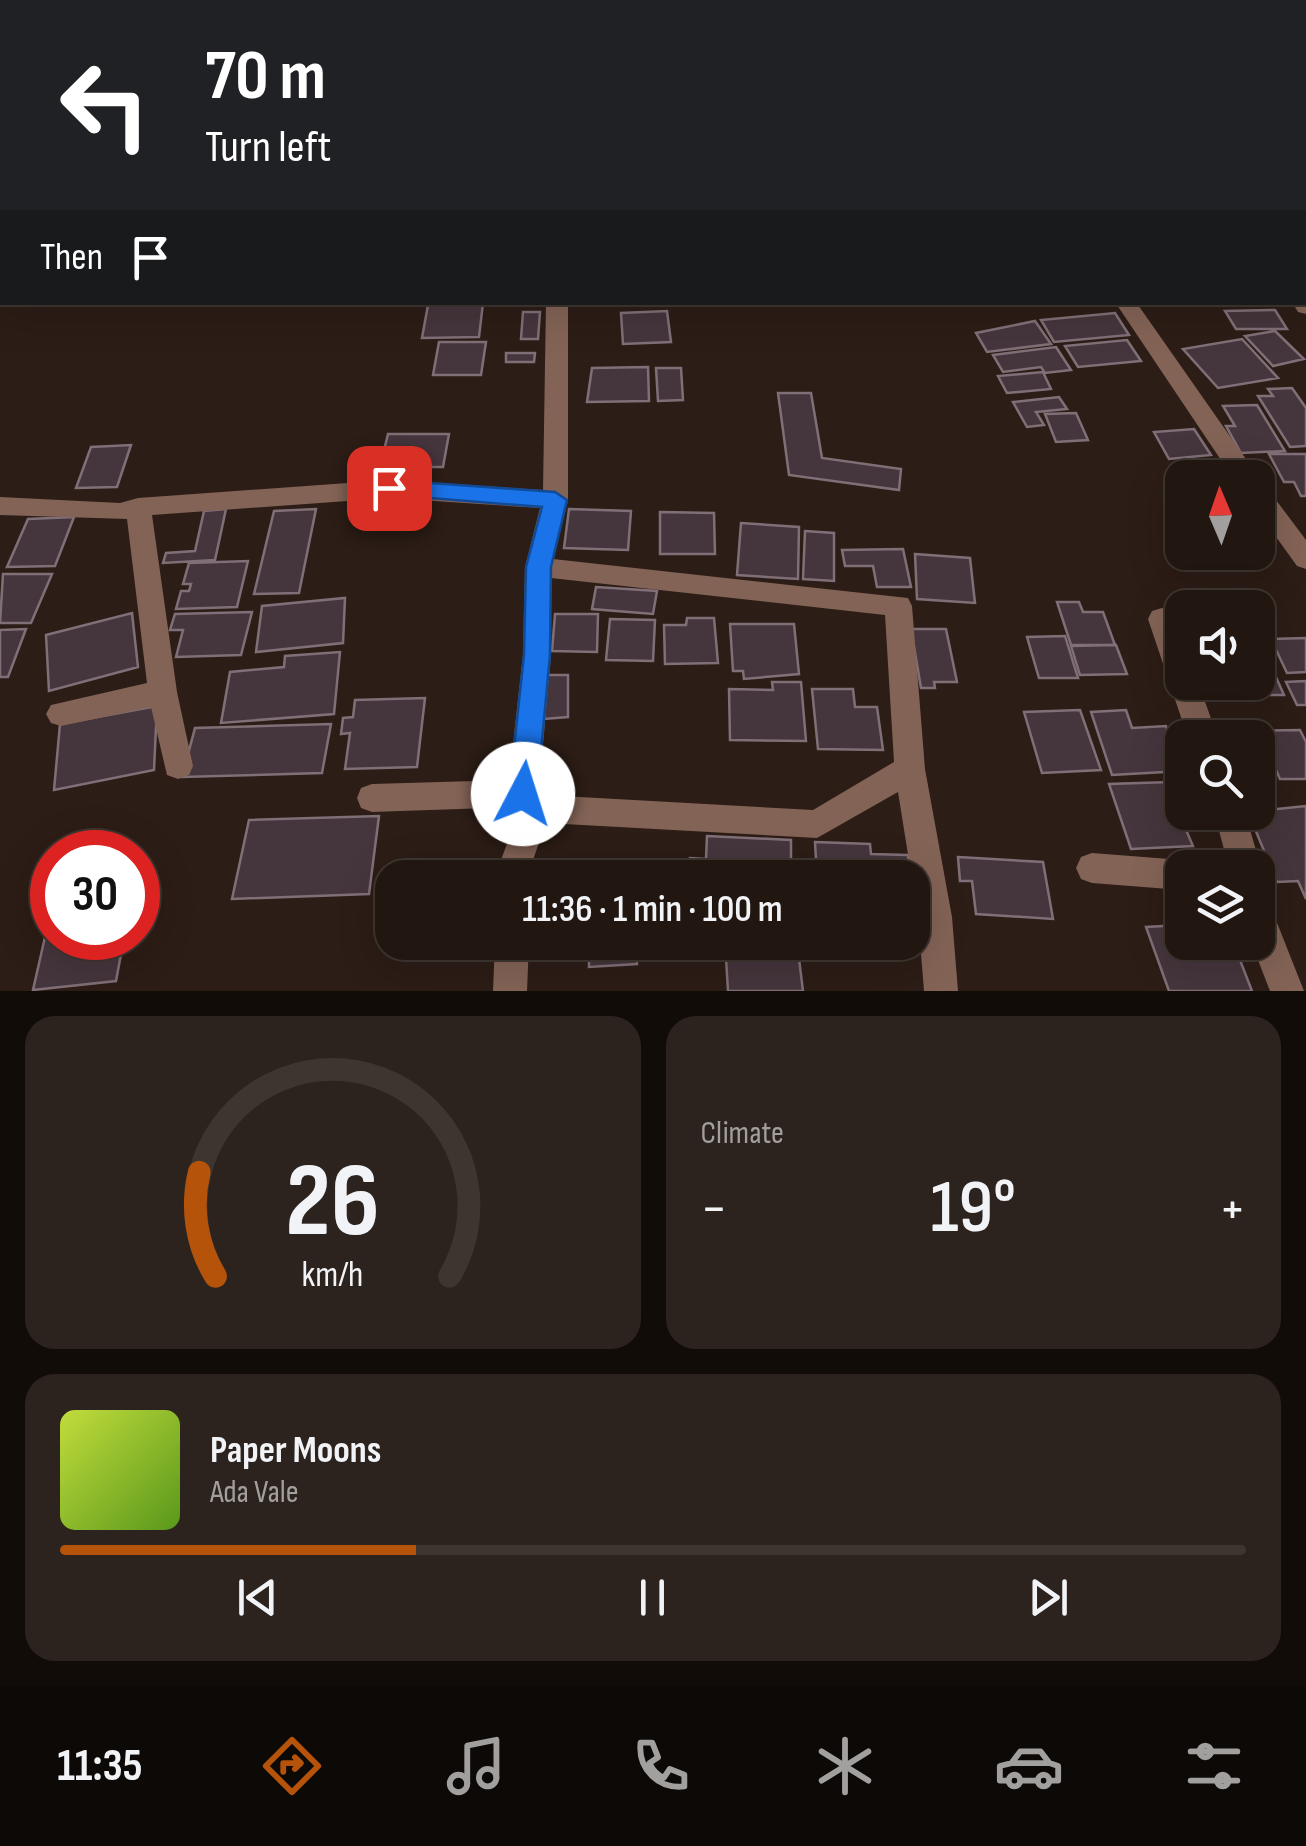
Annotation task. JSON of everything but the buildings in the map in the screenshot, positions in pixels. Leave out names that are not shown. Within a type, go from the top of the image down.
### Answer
[{"type":"street","points":[[517,860],[530,801],[538,567],[555,500],[557,305]]},
{"type":"street","points":[[1126,305],[1234,460]]},
{"type":"street","points":[[0,506],[120,512],[138,507],[389,488],[555,500]]},
{"type":"street","points":[[138,507],[178,766]]},
{"type":"street","points":[[1275,517],[1306,559]]},
{"type":"street","points":[[538,567],[898,606],[910,770],[935,916],[940,991]]},
{"type":"street","points":[[1162,620],[1165,629]]},
{"type":"street","points":[[61,714],[164,692]]},
{"type":"street","points":[[372,798],[530,801],[817,824],[910,770]]},
{"type":"street","points":[[1092,868],[1165,874]]},
{"type":"street","points":[[510,991],[511,960]]},
{"type":"street","points":[[1275,960],[1287,991]]},
{"type":"route","points":[[389,488],[555,500],[538,567],[537,655],[523,794]]}]
